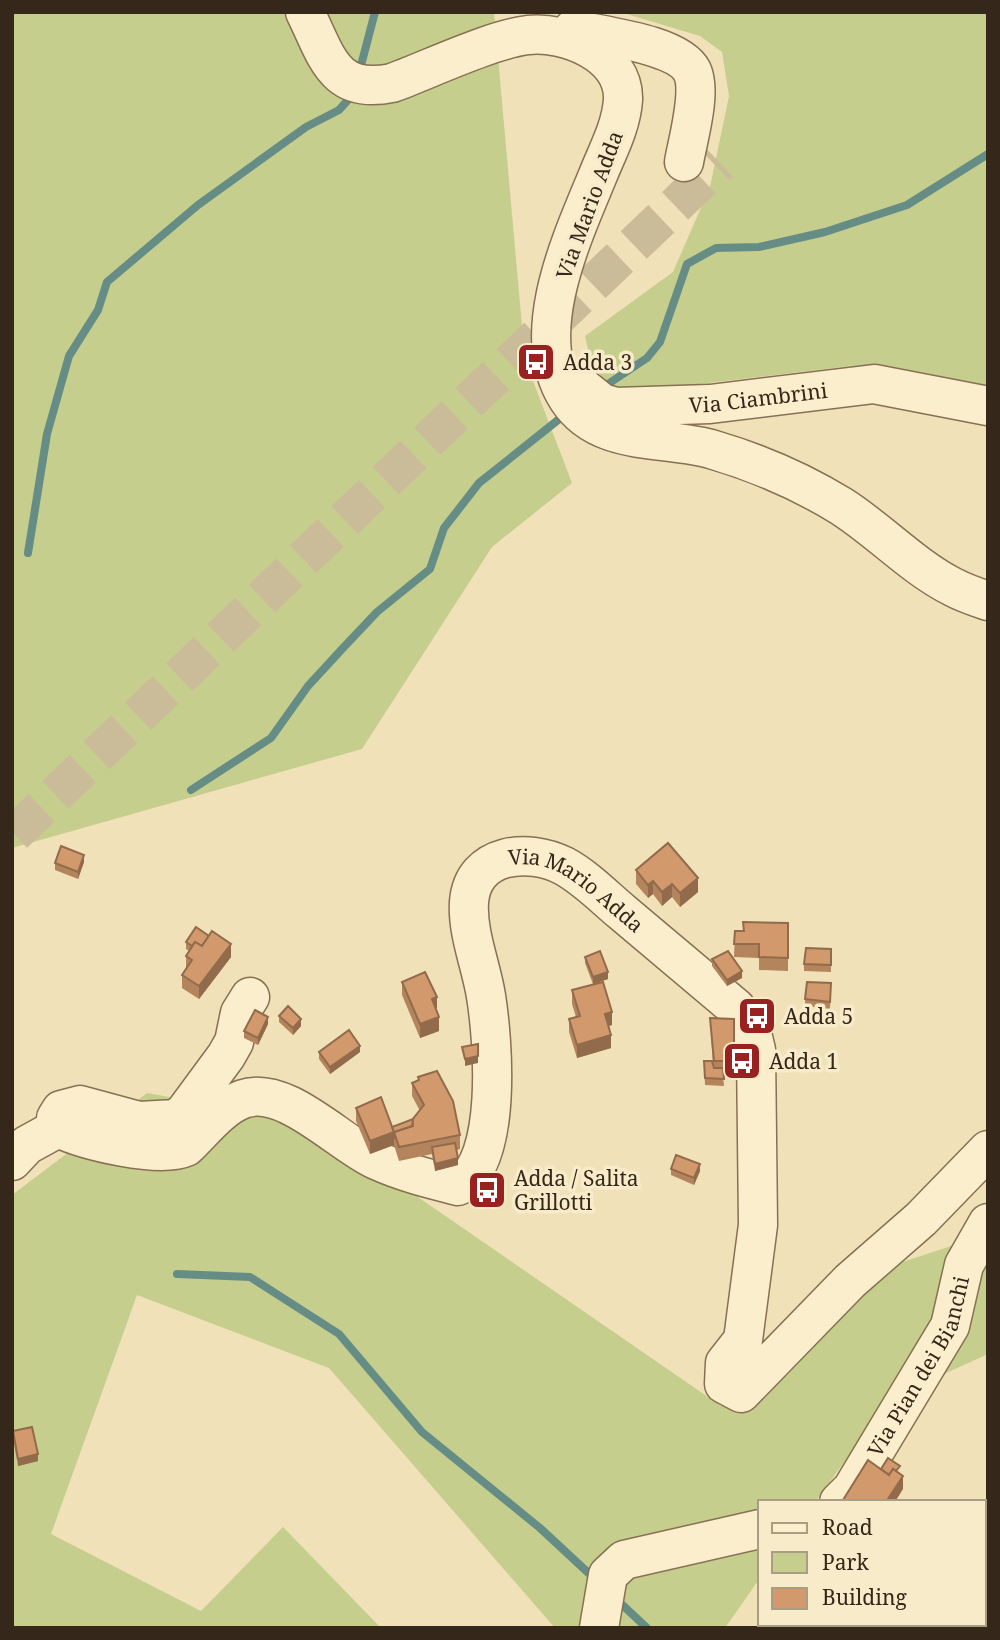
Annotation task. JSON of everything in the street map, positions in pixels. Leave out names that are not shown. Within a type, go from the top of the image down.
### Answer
[{"type":"street","name":"Via Mario Adda","points":[[305,12],[335,71],[345,80],[374,86],[514,38],[546,36],[567,39],[600,54],[615,75],[623,97],[618,130],[574,233],[553,309],[553,369],[568,399],[592,422],[635,438],[713,449],[784,476],[841,506],[951,586],[988,601]]},
{"type":"street","points":[[546,36],[559,26],[656,48],[682,59],[693,73],[694,107],[684,162]]},
{"type":"street","name":"Via Ciambrini","points":[[551,349],[584,389],[602,402],[615,407],[710,404],[874,384],[988,406]]},
{"type":"street","name":"Via Mario Adda","points":[[58,1128],[129,1146],[177,1152],[233,1104],[244,1098],[267,1098],[295,1109],[383,1164],[458,1186],[467,1181],[476,1171],[485,1151],[492,1087],[487,999],[470,922],[470,893],[475,882],[494,863],[519,854],[546,859],[577,875],[736,1008],[751,1028],[756,1050],[758,1225],[743,1340],[725,1363],[724,1384],[741,1393],[850,1281],[921,1219],[988,1150]]},
{"type":"street","points":[[12,1161],[27,1145],[58,1128],[56,1118],[61,1110],[80,1105],[139,1121],[166,1122],[184,1113],[234,1042],[240,1013],[250,997]]},
{"type":"street","name":"Via Pian dei Bianchi","points":[[841,1500],[852,1489],[950,1326],[964,1265],[988,1223]]},
{"type":"street","points":[[599,1628],[608,1576],[624,1560],[758,1529]]},
{"type":"green space","points":[[12,12],[494,12],[525,360],[572,483],[492,547],[362,749],[12,848]]},
{"type":"green space","points":[[620,12],[988,12],[988,390],[941,377],[851,366],[682,386],[610,387],[591,363],[585,336],[673,272],[710,187],[729,96],[722,52],[700,36]]},
{"type":"green space","points":[[147,1093],[309,1122],[721,1406],[743,1403],[878,1270],[988,1234],[988,1354],[891,1398],[816,1500],[758,1500],[758,1581],[725,1628],[555,1628],[329,1368],[137,1295],[51,1534],[201,1611],[283,1527],[381,1628],[12,1628],[12,1195]]},
{"type":"building","points":[[668,843],[698,878],[680,893],[672,884],[662,892],[653,881],[648,885],[636,870]]},
{"type":"building","points":[[61,846],[84,855],[78,872],[55,863]]},
{"type":"building","points":[[743,922],[788,923],[788,958],[759,957],[759,944],[734,944],[735,931],[744,931]]},
{"type":"building","points":[[196,927],[209,936],[202,946],[195,942],[192,946],[186,942]]},
{"type":"building","points":[[212,931],[231,944],[199,986],[182,975],[192,960],[186,956],[195,942],[202,946]]},
{"type":"building","points":[[806,948],[831,949],[831,965],[804,964]]},
{"type":"building","points":[[600,951],[608,972],[593,977],[585,957]]},
{"type":"building","points":[[728,951],[742,971],[727,980],[712,959]]},
{"type":"building","points":[[425,972],[437,997],[432,999],[439,1017],[420,1024],[402,982]]},
{"type":"building","points":[[603,982],[612,1012],[605,1014],[611,1035],[577,1045],[569,1019],[580,1016],[572,990]]},
{"type":"building","points":[[807,982],[831,983],[830,1002],[805,999]]},
{"type":"building","points":[[288,1006],[301,1019],[293,1028],[279,1016]]},
{"type":"building","points":[[255,1010],[268,1017],[258,1038],[244,1031]]},
{"type":"building","points":[[710,1018],[734,1019],[734,1061],[714,1061]]},
{"type":"building","points":[[349,1030],[360,1046],[330,1067],[319,1052]]},
{"type":"building","points":[[478,1044],[478,1056],[465,1059],[462,1047]]},
{"type":"building","points":[[704,1061],[712,1061],[714,1068],[723,1068],[724,1079],[705,1078]]},
{"type":"building","points":[[437,1071],[453,1101],[460,1135],[399,1147],[394,1132],[413,1126],[412,1120],[424,1105],[412,1083],[419,1080],[418,1077]]},
{"type":"building","points":[[381,1097],[394,1132],[370,1141],[356,1108]]},
{"type":"building","points":[[413,1119],[412,1126],[394,1132],[392,1127]]},
{"type":"building","points":[[455,1143],[458,1158],[435,1164],[432,1147]]},
{"type":"building","points":[[676,1155],[700,1164],[694,1178],[671,1169]]},
{"type":"building","points":[[32,1427],[38,1454],[18,1459],[13,1431]]},
{"type":"building","points":[[888,1458],[900,1466],[896,1471],[893,1469],[889,1475],[881,1469]]},
{"type":"building","points":[[868,1460],[889,1475],[893,1469],[903,1476],[887,1500],[843,1500]]},
{"type":"waterway","points":[[359,73],[375,12]]},
{"type":"waterway","points":[[28,553],[47,434],[69,356],[98,310],[107,282],[198,205],[306,127],[339,110],[355,92]]},
{"type":"waterway","points":[[602,388],[647,358],[660,342],[687,264],[716,248],[759,247],[825,232],[907,205],[988,154]]},
{"type":"waterway","points":[[191,790],[271,738],[308,686],[343,648],[377,612],[430,569],[444,528],[479,483],[568,412]]},
{"type":"waterway","points":[[177,1274],[250,1277],[339,1334],[422,1432],[540,1528],[596,1580]]},
{"type":"waterway","points":[[616,1599],[647,1628]]},
{"type":"tunnel","points":[[14,834],[720,163]]},
{"type":"place","name":"Adda 3","points":[[536,362]]},
{"type":"place","name":"Adda 5","points":[[757,1016]]},
{"type":"place","name":"Adda 1","points":[[742,1061]]},
{"type":"place","name":"Adda / Salita Grillotti","points":[[487,1190]]}]
